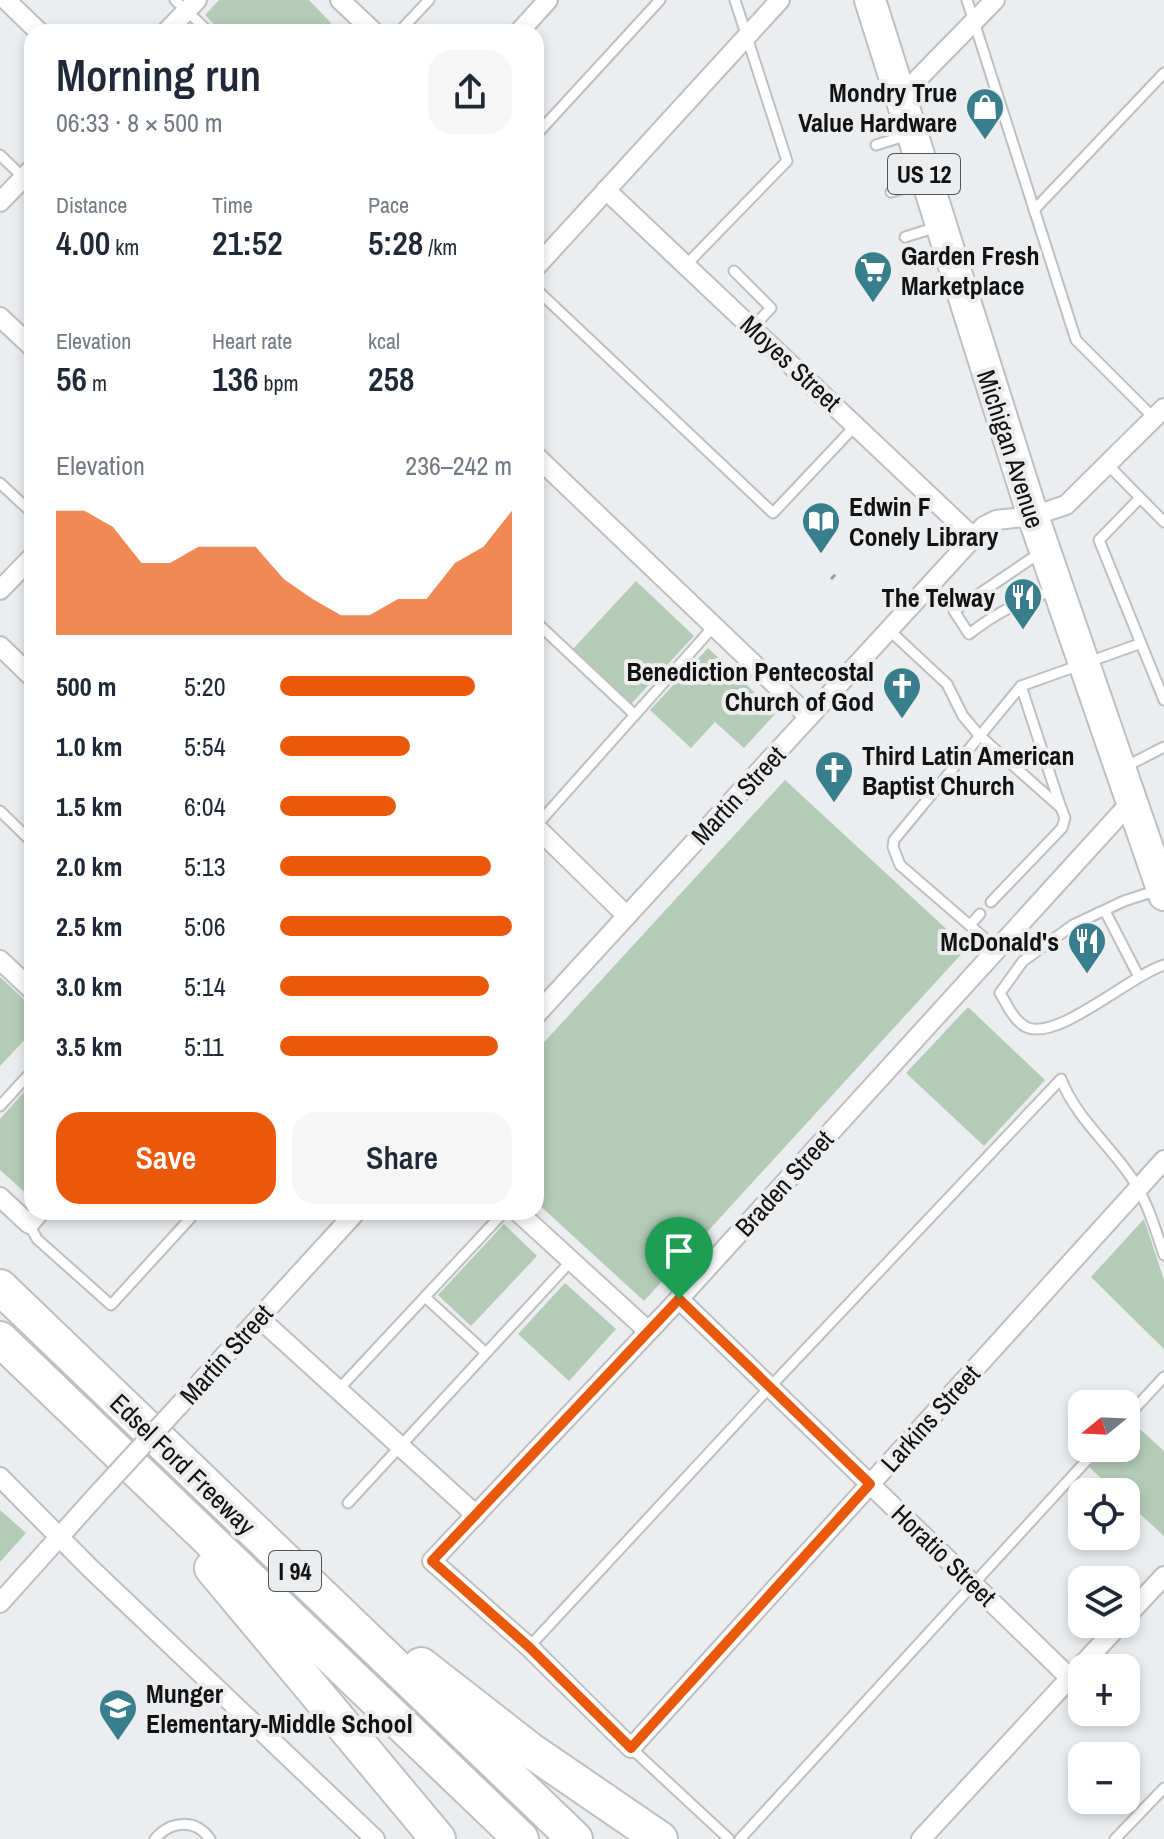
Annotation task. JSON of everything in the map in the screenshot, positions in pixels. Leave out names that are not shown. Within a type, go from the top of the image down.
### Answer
[{"type":"highway","name":"Edsel Ford Freeway","points":[[0,1287],[575,1839]]},
{"type":"highway","name":"Edsel Ford Freeway","points":[[0,1339],[521,1839]]},
{"type":"highway","points":[[199,1480],[274,1533],[344,1601],[530,1750],[660,1839]]},
{"type":"highway","points":[[150,1484],[172,1519],[438,1839]]},
{"type":"main road","name":"Michigan Avenue","points":[[870,0],[1044,550],[1163,892]]},
{"type":"street","points":[[6,0],[31,24]]},
{"type":"street","points":[[340,0],[366,24]]},
{"type":"street","points":[[526,24],[548,0]]},
{"type":"street","points":[[544,258],[780,0]]},
{"type":"street","points":[[900,97],[995,0]]},
{"type":"street","points":[[172,24],[186,4]]},
{"type":"street","points":[[0,202],[24,181]]},
{"type":"street","name":"Moyes Street","points":[[606,190],[974,538]]},
{"type":"street","points":[[0,317],[24,340]]},
{"type":"street","name":"Martin Street","points":[[544,1006],[984,526],[996,520],[1033,516],[1066,505],[1159,413]]},
{"type":"street","points":[[544,464],[809,717]]},
{"type":"street","points":[[0,590],[24,565]]},
{"type":"street","points":[[0,646],[24,669]]},
{"type":"street","name":"Braden Street","points":[[529,1647],[432,1561],[679,1299],[1131,802]]},
{"type":"street","points":[[544,834],[627,916]]},
{"type":"street","points":[[0,960],[24,982]]},
{"type":"street","name":"Larkins Street","points":[[631,1748],[1164,1160]]},
{"type":"street","points":[[0,1197],[24,1212]]},
{"type":"street","name":"Martin Street","points":[[0,1603],[349,1220]]},
{"type":"street","points":[[527,1220],[647,1330]]},
{"type":"street","name":"Horatio Street","points":[[679,1299],[1068,1676]]},
{"type":"street","points":[[259,1318],[476,1515]]},
{"type":"street","points":[[0,1477],[365,1836]]},
{"type":"street","points":[[1140,1602],[1164,1576]]},
{"type":"street","points":[[1092,1654],[1107,1638]]},
{"type":"street","points":[[529,1647],[631,1748]]},
{"type":"street","points":[[921,1839],[1068,1680]]},
{"type":"lane","points":[[406,24],[429,0]]},
{"type":"lane","points":[[544,126],[660,0]]},
{"type":"lane","points":[[686,265],[787,161],[735,0]]},
{"type":"lane","points":[[967,0],[1076,340],[1159,413]]},
{"type":"lane","points":[[186,4],[202,24]]},
{"type":"lane","points":[[1034,210],[1164,73]]},
{"type":"lane","points":[[876,145],[912,134]]},
{"type":"lane","points":[[0,155],[24,173]]},
{"type":"lane","points":[[891,192],[926,182]]},
{"type":"lane","points":[[905,237],[940,226]]},
{"type":"lane","points":[[734,271],[771,308],[752,328]]},
{"type":"lane","points":[[544,297],[773,513],[856,425]]},
{"type":"lane","points":[[1108,465],[1164,522]]},
{"type":"lane","points":[[0,483],[24,506]]},
{"type":"lane","points":[[1140,498],[1099,540],[1164,700]]},
{"type":"lane","points":[[1044,550],[1013,568],[954,611],[969,634],[993,615],[1024,599],[1058,590]]},
{"type":"lane","points":[[544,817],[714,626]]},
{"type":"lane","points":[[544,630],[635,715]]},
{"type":"lane","points":[[889,630],[947,684],[963,716],[979,735],[1061,808]]},
{"type":"lane","points":[[997,949],[900,865],[894,840],[1021,686],[1139,644]]},
{"type":"lane","points":[[991,902],[1062,828],[1065,818],[1021,686]]},
{"type":"lane","points":[[1120,769],[1164,747]]},
{"type":"lane","points":[[0,811],[24,834]]},
{"type":"lane","points":[[1163,892],[1073,925],[1023,961],[1000,993],[1014,1017],[1028,1028],[1052,1029],[1148,970],[1164,965]]},
{"type":"lane","points":[[1105,911],[1139,977]]},
{"type":"lane","points":[[970,925],[980,914]]},
{"type":"lane","points":[[529,1647],[1061,1079],[1072,1103],[1138,1188],[1164,1255]]},
{"type":"lane","points":[[0,1106],[24,1080]]},
{"type":"lane","points":[[34,1220],[37,1239],[111,1305],[189,1220]]},
{"type":"lane","points":[[339,1389],[497,1220]]},
{"type":"lane","points":[[348,1503],[571,1261]]},
{"type":"lane","points":[[425,1297],[486,1353]]},
{"type":"lane","points":[[1140,1403],[1164,1377]]},
{"type":"lane","points":[[740,1839],[1085,1462]]},
{"type":"lane","points":[[631,1748],[729,1839]]},
{"type":"lane","points":[[1115,1839],[1164,1788]]},
{"type":"lane","points":[[155,1839],[168,1827],[188,1824],[198,1827],[210,1839]]},
{"type":"path","points":[[833,575],[839,571]]},
{"type":"green space","points":[[219,0],[309,0],[331,23],[213,24],[205,15]]},
{"type":"green space","points":[[636,581],[694,636],[631,704],[573,649]]},
{"type":"green space","points":[[708,648],[776,713],[744,748],[715,722],[691,748],[650,710]]},
{"type":"green space","points":[[785,780],[967,948],[644,1301],[544,1209],[544,1042]]},
{"type":"green space","points":[[0,977],[24,1000],[24,1040],[0,1066]]},
{"type":"green space","points":[[968,1007],[1045,1080],[984,1146],[906,1073]]},
{"type":"green space","points":[[24,1092],[24,1192],[0,1170],[0,1119]]},
{"type":"green space","points":[[1144,1219],[1164,1280],[1164,1349],[1091,1277]]},
{"type":"green space","points":[[504,1224],[537,1256],[471,1326],[438,1295]]},
{"type":"green space","points":[[565,1283],[616,1329],[569,1381],[518,1334]]},
{"type":"green space","points":[[1140,1429],[1164,1451],[1164,1536],[1140,1514],[1140,1478],[1101,1478],[1087,1465],[1090,1462],[1140,1462]]},
{"type":"green space","points":[[0,1510],[26,1533],[0,1562]]},
{"type":"place","name":"Mondry True Value Hardware","points":[[985,141]]},
{"type":"place","name":"Garden Fresh Marketplace","points":[[873,304]]},
{"type":"place","name":"Edwin F Conely Library","points":[[821,555]]},
{"type":"place","name":"The Telway","points":[[1023,631]]},
{"type":"place","name":"Benediction Pentecostal Church of God","points":[[902,720]]},
{"type":"place","name":"Third Latin American Baptist Church","points":[[834,804]]},
{"type":"place","name":"McDonald's","points":[[1087,975]]},
{"type":"place","name":"Munger Elementary-Middle School","points":[[118,1742]]},
{"type":"route","points":[[679,1299],[870,1484],[631,1748],[529,1647],[432,1561],[679,1299]]}]
